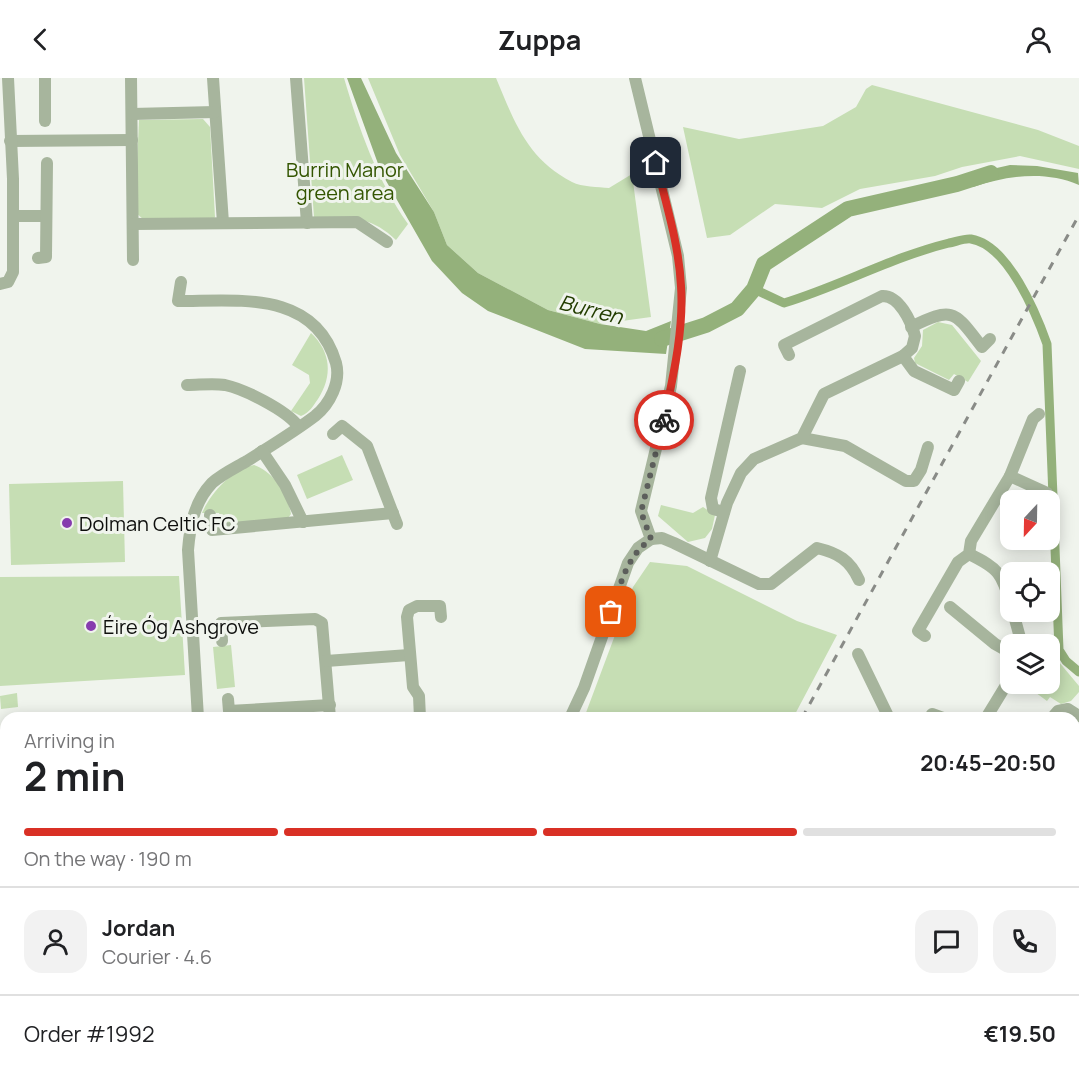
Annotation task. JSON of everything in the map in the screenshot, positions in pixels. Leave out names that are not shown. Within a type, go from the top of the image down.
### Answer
[{"type":"street","points":[[45,78],[45,121]]},
{"type":"street","points":[[131,78],[133,260]]},
{"type":"street","points":[[213,78],[223,223]]},
{"type":"street","points":[[296,78],[307,223]]},
{"type":"street","points":[[635,78],[678,256],[681,313],[671,386],[641,512],[651,539]]},
{"type":"street","points":[[0,284],[8,282],[13,272],[14,216],[5,81]]},
{"type":"street","points":[[132,114],[215,112]]},
{"type":"street","points":[[10,141],[132,140]]},
{"type":"street","points":[[38,258],[46,258],[47,163]]},
{"type":"street","points":[[14,216],[46,216]]},
{"type":"street","points":[[134,224],[357,222],[387,242]]},
{"type":"street","points":[[181,282],[178,301],[270,303],[316,325],[331,347],[338,370],[331,396],[316,415],[213,482],[200,499],[190,526],[188,550],[198,712]]},
{"type":"street","points":[[789,355],[784,345],[882,296],[897,301],[911,327],[915,343],[903,356],[824,394],[802,438]]},
{"type":"street","points":[[911,327],[946,313],[961,321],[982,347],[990,339]]},
{"type":"street","points":[[903,356],[914,371],[954,390],[959,381]]},
{"type":"street","points":[[724,512],[713,509],[711,498],[740,371]]},
{"type":"street","points":[[187,385],[225,385],[270,405],[293,419],[298,426]]},
{"type":"street","points":[[925,636],[918,631],[958,562],[969,554],[971,541],[1010,476],[1033,419],[1039,414]]},
{"type":"street","points":[[210,515],[212,530],[303,522],[395,518],[367,446],[342,426],[333,434]]},
{"type":"street","points":[[710,561],[724,512],[741,473],[754,459],[802,438],[845,446],[906,481],[914,481],[921,470],[928,447]]},
{"type":"street","points":[[262,451],[285,485],[303,522]]},
{"type":"street","points":[[1010,476],[1033,481],[1044,490]]},
{"type":"street","points":[[573,712],[584,688],[628,563],[638,548],[651,539],[662,538],[759,584],[771,584],[817,548],[833,552],[852,564],[859,580]]},
{"type":"street","points":[[969,554],[986,562],[1000,573]]},
{"type":"street","points":[[964,602],[953,610],[1000,647]]},
{"type":"street","points":[[419,712],[418,696],[412,687],[409,610],[417,606],[440,606],[441,618]]},
{"type":"street","points":[[222,641],[221,623],[322,617],[330,712]]},
{"type":"street","points":[[858,654],[886,712]]},
{"type":"street","points":[[326,661],[410,655]]},
{"type":"street","points":[[990,712],[1001,694]]},
{"type":"street","points":[[228,699],[229,711],[330,705]]},
{"type":"street","points":[[1057,712],[1077,710]]},
{"type":"green space","name":"Burrin Manor green area","points":[[304,78],[344,78],[370,154],[387,190],[408,224],[396,240],[377,226],[358,219],[314,217]]},
{"type":"green space","points":[[368,78],[496,78],[524,138],[544,162],[557,173],[576,184],[609,188],[632,174],[651,317],[600,324],[548,310],[478,273],[447,245],[434,212],[400,155]]},
{"type":"green space","points":[[872,85],[1038,130],[1079,146],[1079,169],[1020,156],[962,167],[935,176],[860,189],[822,208],[775,204],[730,235],[707,238],[683,127],[739,139],[823,126],[856,107],[866,89]]},
{"type":"green space","points":[[203,119],[210,127],[215,217],[213,220],[144,220],[135,212],[139,120]]},
{"type":"green space","points":[[938,322],[952,325],[981,361],[968,382],[954,374],[949,380],[915,363],[914,358],[922,346],[923,330]]},
{"type":"green space","points":[[311,333],[323,348],[328,373],[318,399],[309,411],[301,416],[291,411],[310,383],[309,375],[292,365]]},
{"type":"green space","points":[[342,455],[353,480],[307,499],[297,475]]},
{"type":"green space","points":[[254,465],[273,477],[282,490],[291,514],[288,518],[229,524],[221,519],[219,513],[202,513],[223,483],[237,472]]},
{"type":"green space","name":"Dolman Celtic FC","points":[[123,481],[125,562],[11,565],[9,484]]},
{"type":"green space","points":[[661,505],[693,513],[703,507],[715,515],[712,529],[705,538],[688,542],[658,516]]},
{"type":"green space","points":[[650,562],[687,566],[797,621],[837,635],[796,712],[586,712],[633,587]]},
{"type":"green space","name":"Éire Óg Ashgrove","points":[[179,576],[185,675],[0,686],[0,577]]},
{"type":"green space","points":[[231,645],[235,687],[217,689],[213,647]]},
{"type":"green space","points":[[1060,663],[1079,686],[1079,692],[1071,701],[1061,704],[1050,697],[1047,701],[1038,694],[1060,694]]},
{"type":"green space","points":[[17,693],[18,707],[1,709],[0,696]]},
{"type":"shaded area","points":[[347,78],[361,78],[396,153],[434,212],[447,245],[478,273],[548,310],[600,324],[646,331],[671,321],[666,354],[585,349],[488,311],[462,293],[432,261],[381,172]]},
{"type":"shaded area","points":[[1010,165],[1037,166],[1078,173],[1079,185],[1052,177],[1026,176],[973,187],[970,174]]},
{"type":"waterway","name":"Burren","points":[[662,339],[706,325],[737,309],[754,289],[764,264],[848,209],[957,184],[991,173]]},
{"type":"waterway","points":[[754,289],[784,303],[907,256],[966,239],[984,244],[997,254],[1019,282],[1036,315],[1047,344],[1059,650],[1066,661],[1079,672]]},
{"type":"railway","points":[[805,712],[1079,215]]},
{"type":"way so far","points":[[611,612],[628,563],[638,548],[651,539],[641,512],[664,420]]},
{"type":"place","name":"Dolman Celtic FC","points":[[67,523]]},
{"type":"place","name":"Éire Óg Ashgrove","points":[[91,626]]},
{"type":"route","points":[[656,163],[678,256],[681,288],[681,313],[664,420]]}]
